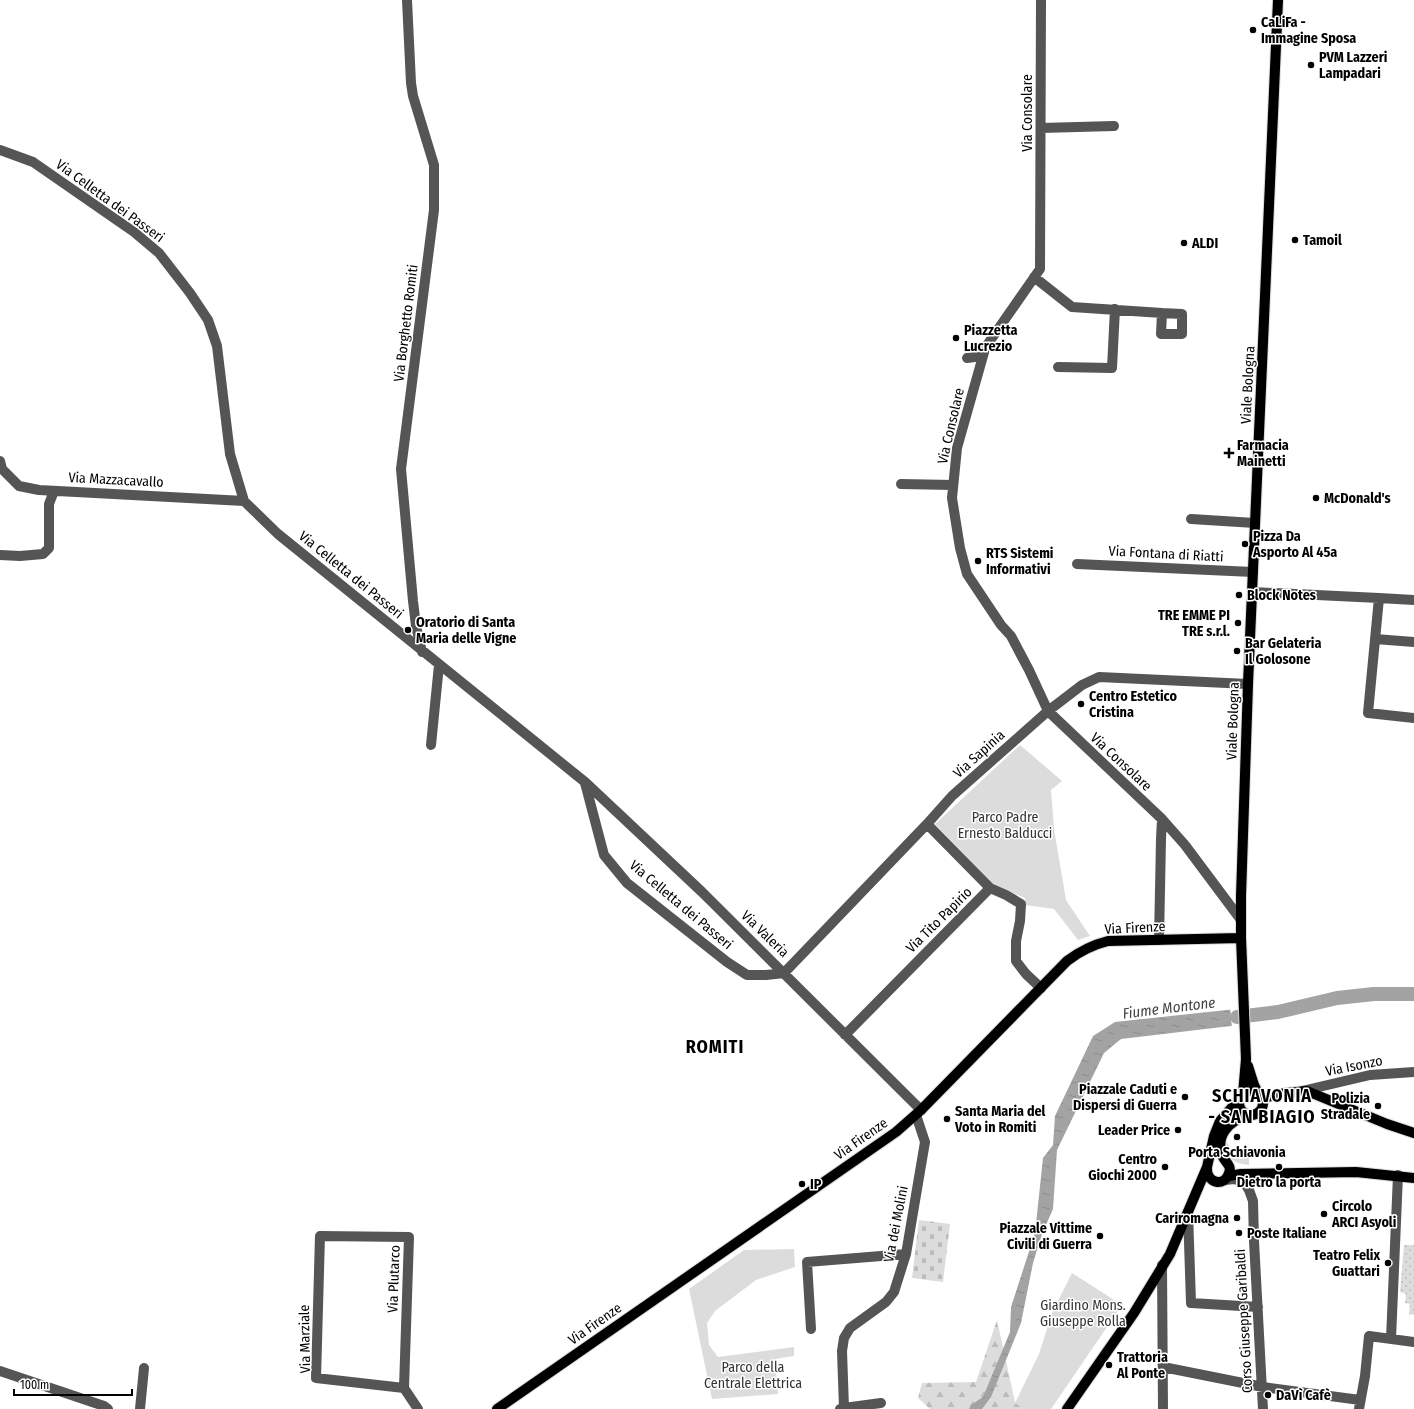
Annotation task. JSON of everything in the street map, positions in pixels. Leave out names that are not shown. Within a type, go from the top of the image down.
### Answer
[{"type":"main road","name":"Viale Bologna","points":[[1242,1096],[1246,1055],[1241,920],[1248,684],[1278,0]]},
{"type":"main road","name":"Via Firenze","points":[[500,1408],[884,1141],[918,1112],[1067,961],[1080,952],[1093,945],[1108,942],[1241,938]]},
{"type":"main road","name":"Viale Bologna","points":[[1246,1055],[1251,1077],[1264,1097]]},
{"type":"main road","points":[[1067,1409],[1134,1313],[1170,1254],[1206,1167],[1214,1136],[1220,1121],[1242,1096],[1251,1091],[1264,1097],[1307,1091],[1387,1124],[1414,1133]]},
{"type":"main road","points":[[1242,1096],[1239,1102],[1240,1108],[1248,1115]]},
{"type":"main road","points":[[1227,1178],[1230,1170],[1221,1150],[1221,1139],[1223,1133],[1232,1122],[1239,1118],[1248,1115],[1256,1115],[1261,1110],[1264,1097]]},
{"type":"main road","points":[[1206,1167],[1208,1177],[1213,1181],[1220,1182],[1227,1178],[1241,1174],[1356,1172],[1398,1175],[1414,1178]]},
{"type":"main road","points":[[1193,1199],[1203,1187],[1213,1181]]},
{"type":"street","name":"Via Borghetto Romiti","points":[[407,0],[411,83],[434,165],[434,210],[401,469],[416,626],[422,652]]},
{"type":"street","name":"Via Consolare","points":[[1041,0],[1040,269],[985,348],[957,448],[952,498],[960,548],[967,574],[1001,625],[1011,636],[1048,711],[1162,819],[1185,845],[1241,920]]},
{"type":"street","points":[[1041,128],[1114,126]]},
{"type":"street","name":"Via Celletta dei Passeri","points":[[0,150],[33,162],[134,232],[159,253],[190,293],[208,320],[217,346],[230,454],[244,501],[278,534],[422,652],[585,782],[604,854],[627,883],[728,962],[747,975],[784,973]]},
{"type":"street","points":[[1034,277],[1072,307],[1162,313]]},
{"type":"street","points":[[1058,367],[1112,368],[1115,309]]},
{"type":"street","points":[[966,358],[983,356]]},
{"type":"street","name":"Via Mazzacavallo","points":[[0,461],[2,469],[19,486],[39,490],[244,501]]},
{"type":"street","points":[[900,484],[953,485]]},
{"type":"street","points":[[0,555],[20,556],[43,554],[49,548],[49,504],[54,491]]},
{"type":"street","points":[[1191,519],[1256,523]]},
{"type":"street","name":"Via Fontana di Riatti","points":[[1077,564],[1253,572]]},
{"type":"street","points":[[1252,592],[1414,600]]},
{"type":"street","points":[[1379,598],[1368,713],[1414,718]]},
{"type":"street","points":[[1375,639],[1414,642]]},
{"type":"street","points":[[431,746],[439,665]]},
{"type":"street","name":"Via Sapinia","points":[[784,973],[952,796],[1048,711],[1082,685],[1099,677],[1248,684]]},
{"type":"street","name":"Via Valeria","points":[[585,782],[702,892],[784,973],[918,1112]]},
{"type":"street","points":[[1159,940],[1162,819]]},
{"type":"street","name":"Via Tito Papirio","points":[[845,1035],[990,888],[927,824]]},
{"type":"street","points":[[990,888],[1021,904],[1020,921],[1016,941],[1016,961],[1026,974],[1041,988]]},
{"type":"street","name":"Via Isonzo","points":[[1300,1092],[1370,1075],[1414,1072]]},
{"type":"street","name":"Via dei Molini","points":[[842,1409],[842,1351],[844,1338],[850,1328],[886,1302],[894,1292],[906,1254],[925,1142],[918,1112]]},
{"type":"street","points":[[1391,1339],[1398,1175]]},
{"type":"street","name":"Corso Giuseppe Garibaldi","points":[[1227,1178],[1244,1182],[1254,1201],[1254,1241],[1263,1409]]},
{"type":"street","points":[[1188,1212],[1190,1303],[1258,1308]]},
{"type":"street","name":"Via Plutarco","points":[[320,1236],[409,1237],[404,1388]]},
{"type":"street","name":"Via Marziale","points":[[320,1236],[316,1378],[404,1388]]},
{"type":"street","points":[[811,1329],[807,1262],[906,1254]]},
{"type":"street","points":[[1162,1265],[1163,1409]]},
{"type":"street","points":[[1163,1367],[1360,1405],[1365,1376],[1369,1336],[1414,1342]]},
{"type":"street","points":[[140,1409],[144,1368]]},
{"type":"street","points":[[0,1371],[104,1406],[108,1409]]},
{"type":"street","points":[[404,1388],[418,1409]]},
{"type":"street","points":[[842,1409],[882,1403]]},
{"type":"green space","name":"Parco Padre Ernesto Balducci","points":[[1020,745],[1062,781],[1051,790],[1054,829],[1066,900],[1090,936],[1078,940],[1054,909],[1025,905],[1025,898],[993,884],[935,824]]},
{"type":"green space","points":[[1226,1141],[1236,1152],[1246,1153],[1246,1150],[1249,1150],[1249,1165],[1239,1163],[1232,1159],[1228,1152]]},
{"type":"green space","points":[[919,1220],[950,1224],[943,1282],[912,1278]]},
{"type":"green space","points":[[1404,1245],[1414,1245],[1414,1315],[1409,1314],[1410,1304],[1405,1303],[1406,1294],[1400,1292]]},
{"type":"green space","name":"Parco della Centrale Elettrica","points":[[794,1249],[795,1267],[756,1280],[715,1311],[707,1323],[709,1345],[718,1357],[794,1347],[794,1356],[775,1359],[778,1394],[712,1399],[689,1289],[744,1250]]},
{"type":"green space","name":"Giardino Mons. Giuseppe Rolla","points":[[1072,1273],[1122,1305],[1051,1409],[1024,1409],[1015,1403],[1039,1354],[1052,1313]]},
{"type":"green space","points":[[997,1320],[1015,1402],[1024,1409],[930,1409],[918,1398],[922,1383],[976,1382]]},
{"type":"water","points":[[1255,1007],[1256,1023],[1121,1039],[1104,1053],[1057,1150],[1053,1209],[1042,1234],[1033,1263],[1021,1323],[991,1397],[982,1409],[969,1409],[971,1405],[983,1397],[1010,1332],[1011,1307],[1035,1233],[1043,1158],[1053,1145],[1055,1116],[1093,1036],[1115,1022]]},
{"type":"pier","points":[[1256,1005],[1257,1025],[1232,1028],[1230,1007]]},
{"type":"waterway","name":"Fiume Montone","points":[[1237,1017],[1278,1012],[1337,998],[1374,994],[1414,994]]},
{"type":"place","name":"CaLiFa - Immagine Sposa","points":[[1253,30]]},
{"type":"place","name":"PVM Lazzeri Lampadari","points":[[1311,65]]},
{"type":"place","name":"Tamoil","points":[[1295,240]]},
{"type":"place","name":"ALDI","points":[[1184,243]]},
{"type":"place","name":"Piazzetta Lucrezio","points":[[956,338]]},
{"type":"place","name":"Farmacia Mainetti","points":[[1229,453]]},
{"type":"place","name":"McDonald's","points":[[1316,498]]},
{"type":"place","name":"Pizza Da Asporto Al 45a","points":[[1245,544]]},
{"type":"place","name":"RTS Sistemi Informativi","points":[[978,561]]},
{"type":"place","name":"Block Notes","points":[[1239,595]]},
{"type":"place","name":"TRE EMME PI TRE s.r.l.","points":[[1238,623]]},
{"type":"place","name":"Oratorio di Santa Maria delle Vigne","points":[[408,630]]},
{"type":"place","name":"Bar Gelateria Il Golosone","points":[[1237,651]]},
{"type":"place","name":"Centro Estetico Cristina","points":[[1081,704]]},
{"type":"place","name":"Piazzale Caduti e Dispersi di Guerra","points":[[1185,1097]]},
{"type":"place","name":"Polizia Stradale","points":[[1378,1106]]},
{"type":"place","name":"Santa Maria del Voto in Romiti","points":[[947,1119]]},
{"type":"place","name":"Leader Price","points":[[1178,1130]]},
{"type":"place","name":"Porta Schiavonia","points":[[1237,1137]]},
{"type":"place","name":"Centro Giochi 2000","points":[[1165,1167]]},
{"type":"place","name":"Dietro la porta","points":[[1279,1167]]},
{"type":"place","name":"IP","points":[[802,1184]]},
{"type":"place","name":"Circolo ARCI Asyoli","points":[[1324,1214]]},
{"type":"place","name":"Cariromagna","points":[[1237,1218]]},
{"type":"place","name":"Poste Italiane","points":[[1239,1233]]},
{"type":"place","name":"Piazzale Vittime Civili di Guerra","points":[[1100,1236]]},
{"type":"place","name":"Teatro Felix Guattari","points":[[1388,1263]]},
{"type":"place","name":"Trattoria Al Ponte","points":[[1109,1365]]},
{"type":"place","name":"DaVì Cafè","points":[[1268,1395]]},
{"type":"district","name":"ROMITI","points":[[715,1047]]},
{"type":"district","name":"SCHIAVONIA - SAN BIAGIO","points":[[1262,1106]]}]
